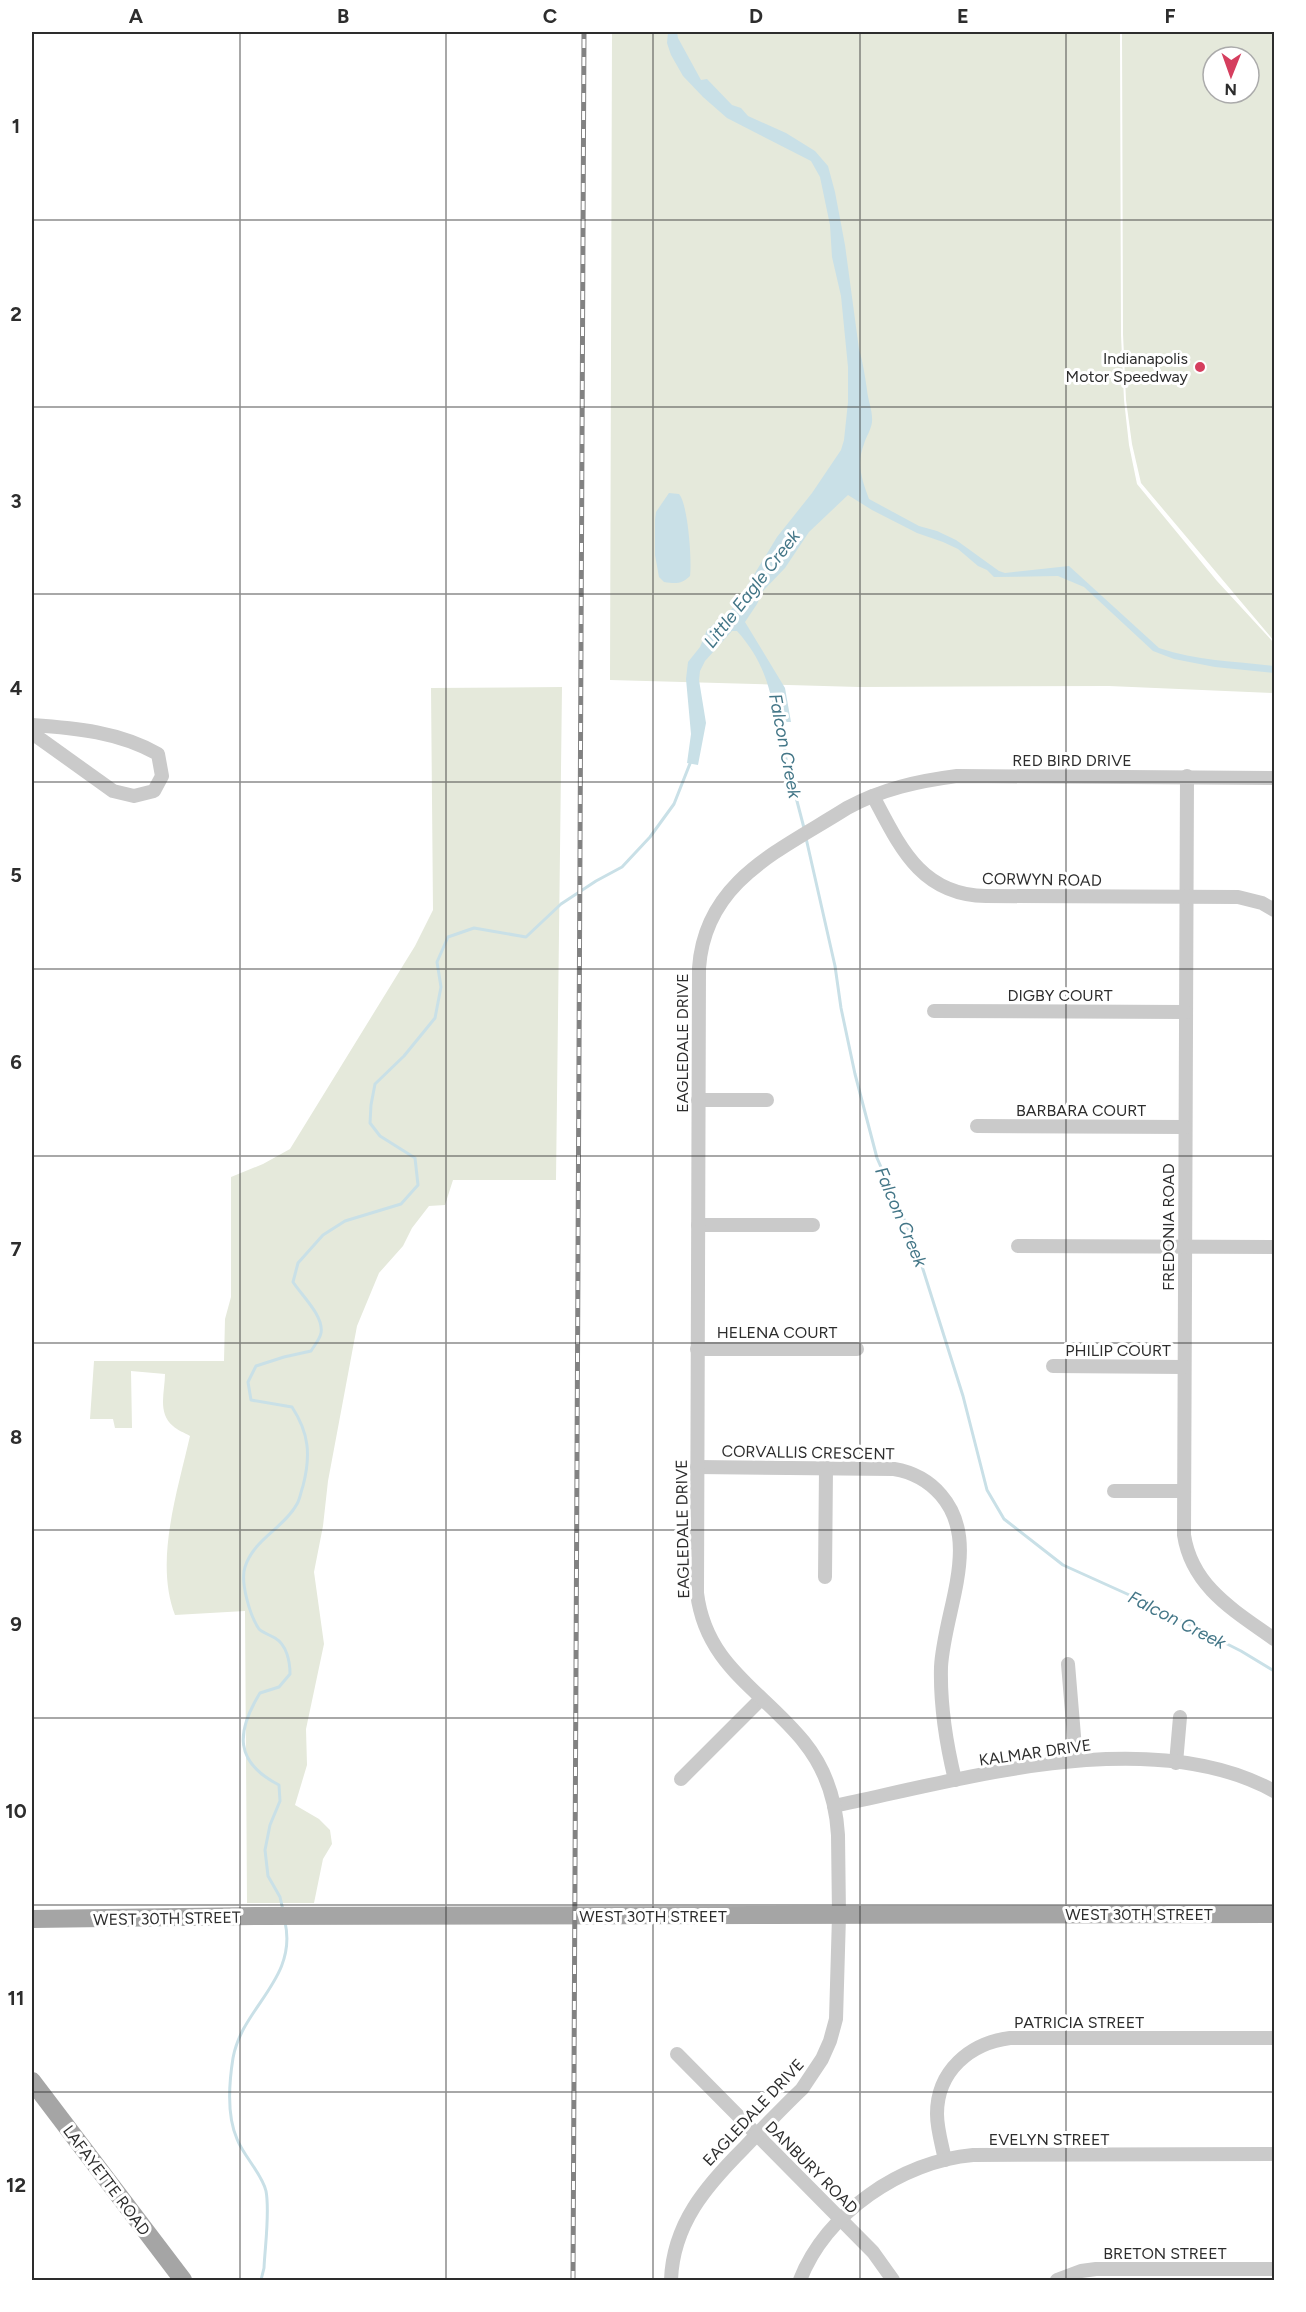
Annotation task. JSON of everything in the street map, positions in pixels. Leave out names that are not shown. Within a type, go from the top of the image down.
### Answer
[{"type":"main road","name":"WEST 30TH STREET","points":[[32,1919],[255,1916],[1275,1914]]},
{"type":"main road","name":"LAFAYETTE ROAD","points":[[32,2081],[183,2280]]},
{"type":"street","points":[[32,725],[86,729],[139,743],[158,754],[162,776],[154,791],[134,796],[113,791],[32,733]]},
{"type":"street","name":"RED BIRD DRIVE","points":[[873,796],[907,784],[957,776],[1275,778]]},
{"type":"street","name":"FREDONIA ROAD","points":[[1187,777],[1184,1534],[1196,1570],[1209,1589],[1275,1639]]},
{"type":"street","name":"EAGLEDALE DRIVE","points":[[671,2280],[677,2243],[694,2205],[713,2179],[807,2083],[828,2048],[837,2007],[839,1916],[838,1835],[834,1806],[825,1779],[807,1747],[720,1655],[708,1634],[702,1616],[697,1583],[699,968],[706,931],[721,901],[736,882],[795,841],[854,804],[873,796]]},
{"type":"street","name":"CORWYN ROAD","points":[[873,796],[911,862],[928,878],[958,892],[977,896],[1248,898],[1275,910]]},
{"type":"street","name":"DIGBY COURT","points":[[934,1011],[1186,1012]]},
{"type":"street","points":[[698,1100],[767,1100]]},
{"type":"street","name":"BARBARA COURT","points":[[977,1126],[1185,1127]]},
{"type":"street","points":[[698,1225],[813,1225]]},
{"type":"street","points":[[1018,1246],[1275,1247]]},
{"type":"street","name":"HELENA COURT","points":[[697,1349],[857,1349]]},
{"type":"street","name":"PHILIP COURT","points":[[1053,1366],[1184,1367]]},
{"type":"street","name":"CORVALLIS CRESCENT","points":[[697,1467],[885,1468],[908,1472],[939,1492],[954,1515],[960,1532],[961,1556],[944,1639],[941,1689],[945,1736],[955,1780]]},
{"type":"street","points":[[825,1577],[826,1468]]},
{"type":"street","points":[[1114,1491],[1184,1491]]},
{"type":"street","points":[[1068,1664],[1077,1760]]},
{"type":"street","points":[[681,1779],[761,1699]]},
{"type":"street","points":[[1176,1763],[1180,1717]]},
{"type":"street","name":"KALMAR DRIVE","points":[[834,1806],[1011,1769],[1077,1760],[1176,1763],[1229,1772],[1275,1791]]},
{"type":"street","name":"PATRICIA STREET","points":[[945,2160],[937,2114],[941,2090],[948,2074],[959,2060],[983,2044],[1010,2038],[1275,2038]]},
{"type":"street","name":"DANBURY ROAD","points":[[677,2054],[842,2220],[879,2259],[893,2280]]},
{"type":"street","name":"EVELYN STREET","points":[[801,2280],[814,2252],[842,2220],[871,2194],[896,2178],[945,2160],[973,2156],[1275,2154]]},
{"type":"street","name":"BRETON STREET","points":[[1058,2280],[1081,2271],[1096,2269],[1275,2269]]},
{"type":"shaded area","points":[[612,32],[1120,32],[1121,335],[1124,400],[1129,445],[1137,484],[1217,581],[1274,643],[1273,693],[1109,686],[859,687],[610,680]]},
{"type":"shaded area","name":"Indianapolis Motor Speedway","points":[[1122,32],[1274,32],[1274,641],[1141,483],[1132,444],[1126,400],[1123,334]]},
{"type":"shaded area","points":[[562,687],[556,1180],[453,1180],[445,1205],[429,1206],[412,1228],[403,1246],[379,1273],[357,1326],[328,1481],[323,1526],[314,1572],[324,1644],[306,1729],[307,1765],[295,1805],[319,1819],[330,1830],[332,1844],[323,1859],[314,1903],[247,1903],[245,1611],[175,1615],[169,1594],[167,1549],[174,1502],[190,1436],[175,1427],[165,1415],[163,1402],[165,1374],[131,1371],[132,1428],[115,1428],[113,1419],[90,1419],[94,1361],[224,1361],[225,1319],[231,1297],[231,1177],[263,1164],[290,1149],[415,946],[433,910],[431,688]]},
{"type":"water","points":[[668,32],[677,32],[701,80],[707,79],[732,105],[741,108],[748,116],[786,133],[815,151],[828,166],[845,245],[859,349],[872,414],[872,422],[860,458],[862,479],[869,499],[919,526],[956,540],[999,571],[1005,573],[1069,566],[1159,648],[1202,658],[1274,666],[1274,673],[1215,667],[1174,659],[1153,651],[1084,587],[1058,576],[994,577],[958,549],[917,533],[848,495],[809,532],[785,568],[763,591],[745,622],[785,688],[791,722],[776,722],[768,684],[759,662],[746,641],[737,631],[732,631],[705,661],[700,671],[699,680],[706,723],[698,765],[687,763],[691,734],[686,679],[688,662],[700,647],[707,630],[735,606],[777,537],[812,493],[841,450],[848,402],[848,367],[841,296],[832,257],[830,225],[820,177],[811,161],[727,118],[703,97],[683,76],[671,55],[667,43]]},
{"type":"water","points":[[669,493],[679,494],[682,500],[690,546],[690,576],[684,581],[675,583],[664,582],[659,577],[655,555],[656,512]]},
{"type":"waterway","name":"Falcon Creek","points":[[781,721],[786,759],[804,828]]},
{"type":"waterway","name":"Little Eagle Creek","points":[[283,1910],[280,1897],[268,1876],[265,1850],[270,1825],[280,1801],[279,1785],[264,1776],[247,1756],[244,1733],[252,1707],[260,1693],[279,1687],[290,1674],[289,1664],[287,1654],[279,1641],[259,1629],[256,1623],[249,1608],[244,1573],[249,1557],[255,1549],[285,1520],[297,1504],[306,1475],[308,1454],[302,1426],[292,1407],[251,1400],[248,1382],[256,1366],[311,1351],[319,1338],[321,1333],[319,1320],[312,1306],[293,1282],[298,1263],[323,1235],[345,1221],[401,1204],[418,1185],[415,1158],[380,1136],[370,1123],[371,1105],[375,1084],[404,1056],[435,1018],[441,987],[437,962],[448,937],[474,928],[526,937],[561,904],[622,867],[650,837],[674,804],[691,761]]},
{"type":"waterway","name":"Falcon Creek","points":[[806,838],[835,966],[855,1074],[877,1158],[915,1244],[963,1396],[987,1490],[1004,1519],[1063,1565],[1136,1598],[1241,1651],[1274,1671]]},
{"type":"waterway","name":"Little Eagle Creek","points":[[261,2280],[267,2229],[266,2191],[234,2130],[230,2110],[231,2078],[238,2040],[277,1977],[284,1960],[287,1942],[285,1922]]},
{"type":"railway","points":[[573,2280],[584,32]]},
{"type":"place","name":"Indianapolis Motor Speedway","points":[[1200,367]]}]
